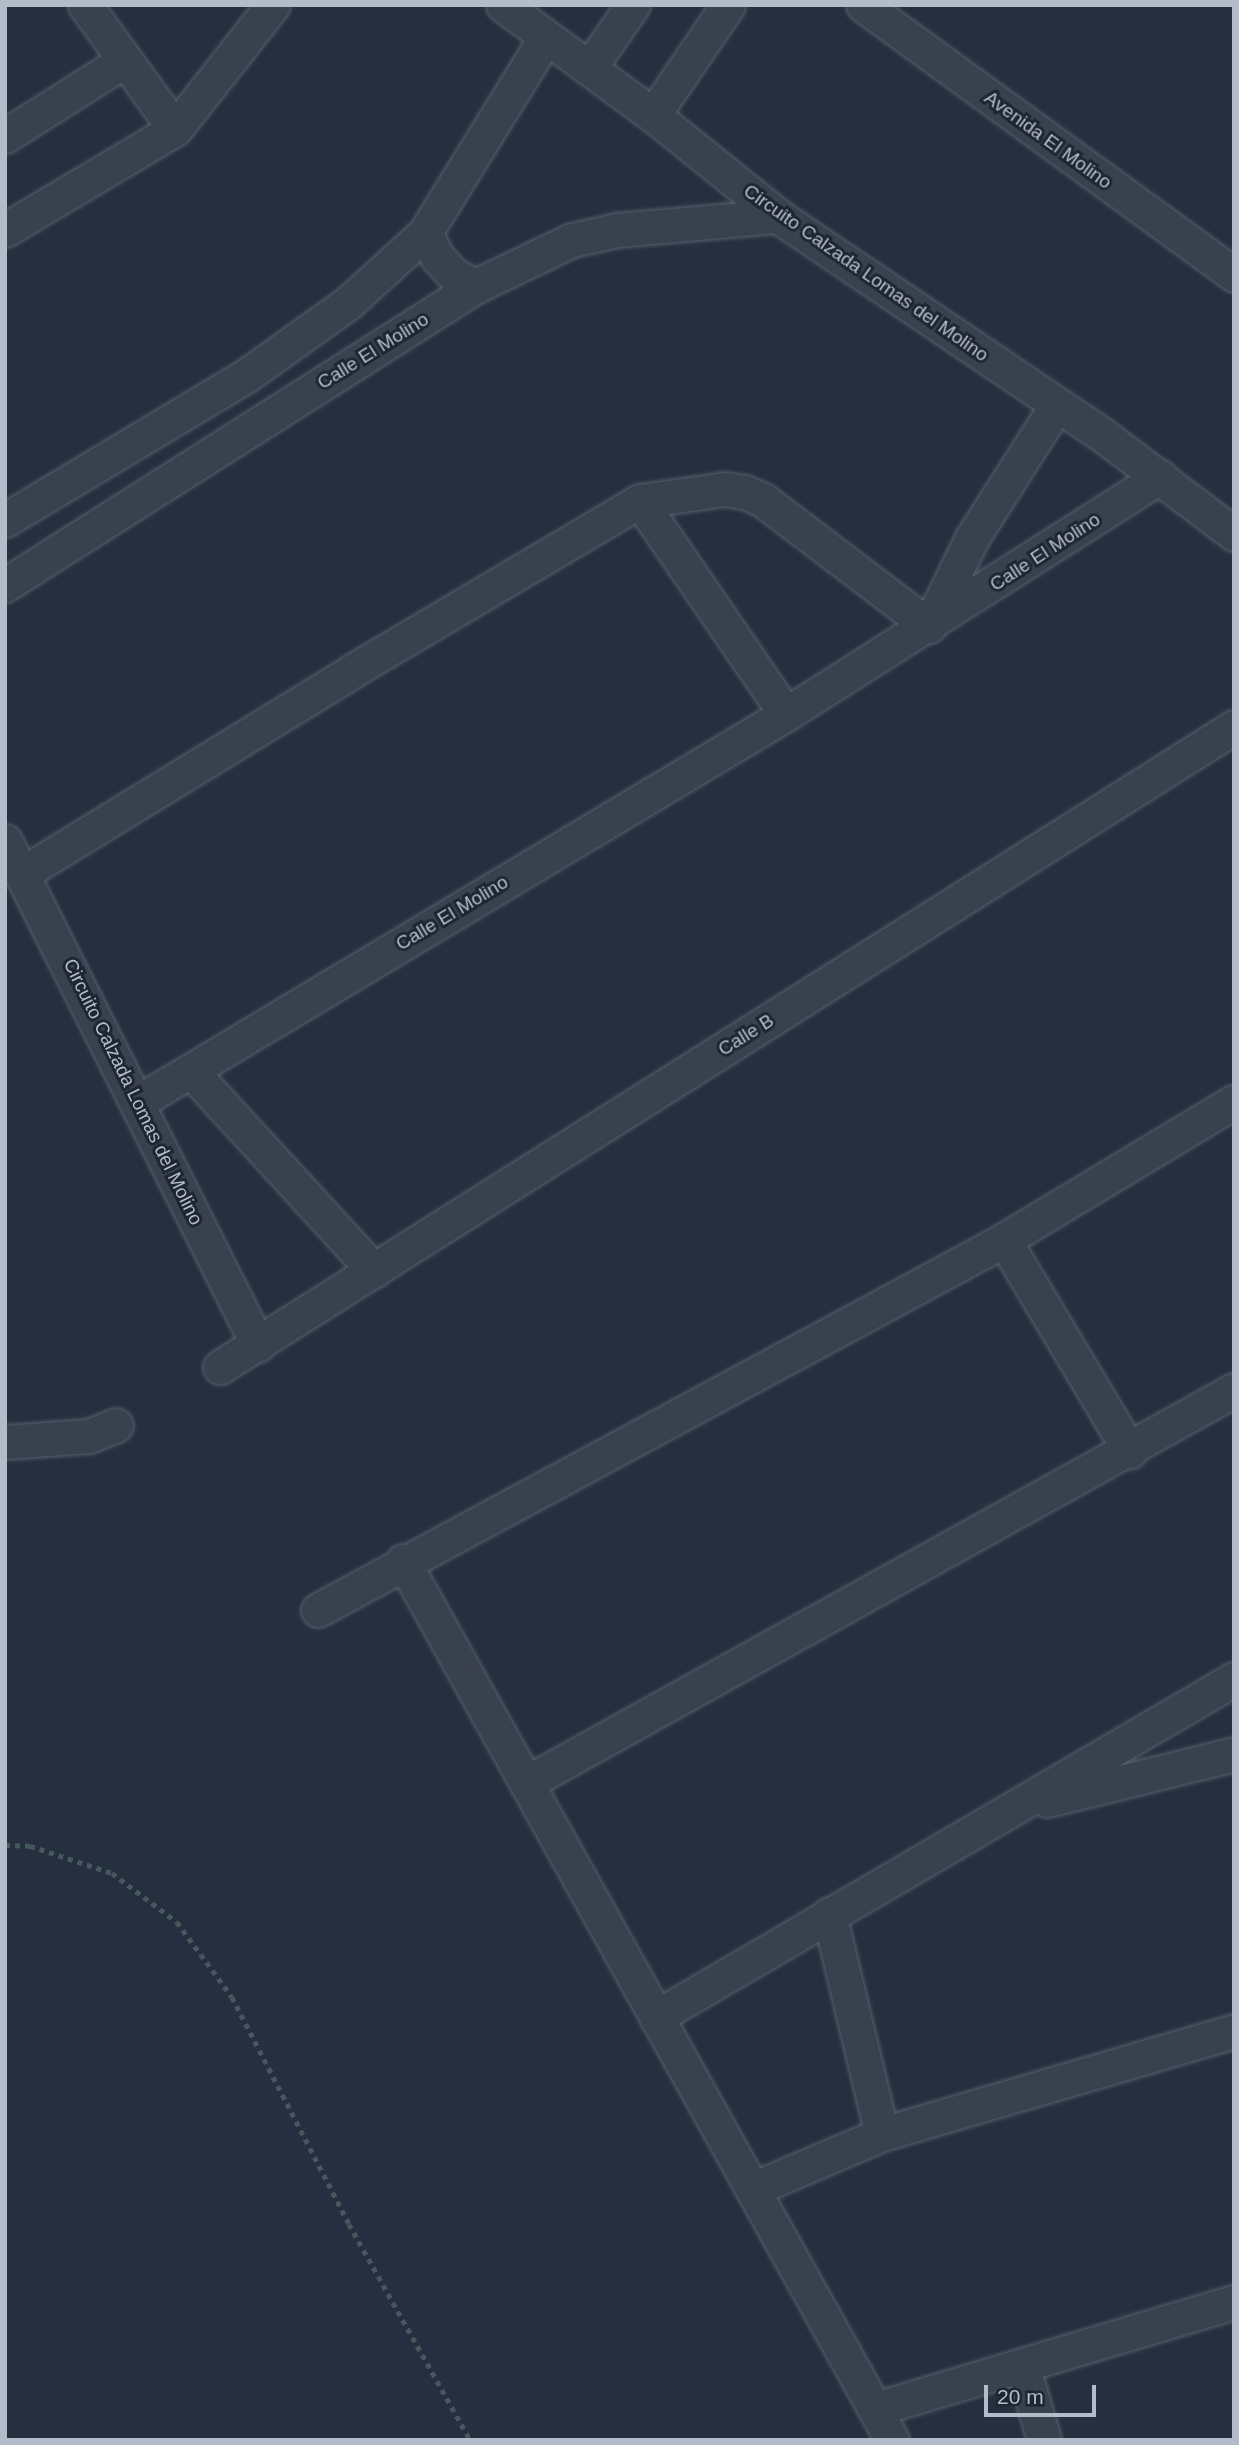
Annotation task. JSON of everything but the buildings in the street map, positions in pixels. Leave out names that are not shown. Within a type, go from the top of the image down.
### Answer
[{"type":"street","points":[[85,5],[175,129]]},
{"type":"street","points":[[5,230],[175,129],[273,5]]},
{"type":"street","name":"Circuito Calzada Lomas del Molino","points":[[503,5],[653,115],[778,216],[1160,477],[1234,534]]},
{"type":"street","points":[[589,68],[633,5]]},
{"type":"street","points":[[653,115],[728,5]]},
{"type":"street","name":"Avenida El Molino","points":[[863,5],[1234,275]]},
{"type":"street","points":[[5,520],[303,339],[425,233],[546,37]]},
{"type":"street","points":[[5,136],[125,60]]},
{"type":"street","name":"Calle El Molino","points":[[5,585],[476,286],[572,240],[617,230],[778,216]]},
{"type":"street","points":[[425,233],[438,258],[454,275],[476,286]]},
{"type":"street","points":[[23,873],[639,501],[725,489],[745,492],[763,500],[929,626],[972,538],[1056,406]]},
{"type":"street","name":"Calle El Molino","points":[[138,1102],[786,714],[929,626],[1160,477]]},
{"type":"street","points":[[639,501],[786,714]]},
{"type":"street","name":"Calle B","points":[[220,1367],[1234,727]]},
{"type":"street","name":"Circuito Calzada Lomas del Molino","points":[[5,841],[258,1345]]},
{"type":"street","points":[[191,1071],[374,1270]]},
{"type":"street","points":[[318,1611],[403,1561],[1004,1240],[1234,1102]]},
{"type":"street","points":[[1004,1240],[1130,1451]]},
{"type":"street","points":[[528,1782],[1130,1451],[1234,1390]]},
{"type":"street","points":[[5,1442],[89,1436],[116,1426]]},
{"type":"street","points":[[403,1561],[892,2440]]},
{"type":"street","points":[[656,2017],[1234,1679]]},
{"type":"street","points":[[1011,1809],[1234,1754]]},
{"type":"street","points":[[829,1914],[882,2134]]},
{"type":"street","points":[[752,2189],[882,2134],[1234,2031]]},
{"type":"street","points":[[875,2409],[1023,2368],[1234,2302]]},
{"type":"street","points":[[1023,2368],[1044,2440]]},
{"type":"path","points":[[5,1845],[30,1846],[112,1873],[177,1922],[238,2008],[349,2224],[470,2440]]}]
